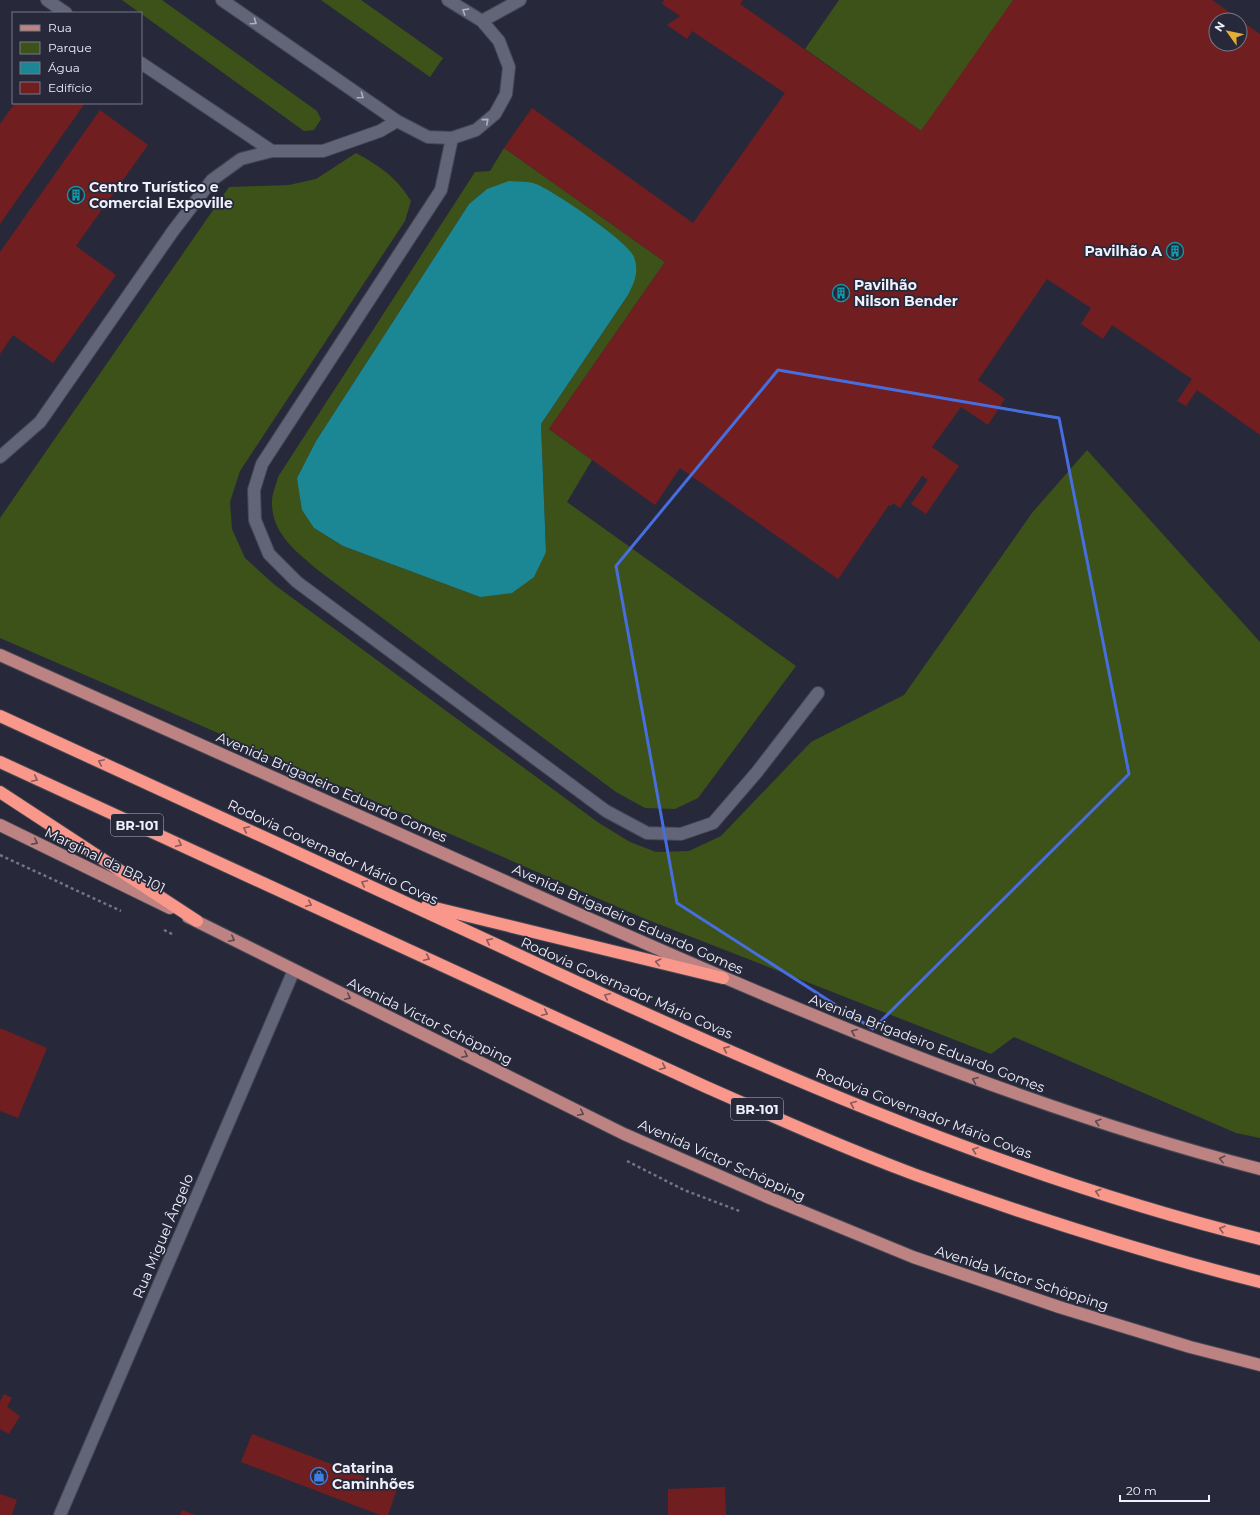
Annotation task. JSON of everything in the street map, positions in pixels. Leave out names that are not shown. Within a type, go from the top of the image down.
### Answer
[{"type":"highway","name":"Rodovia Governador Mário Covas","points":[[0,716],[642,1012],[860,1107],[1045,1176],[1154,1210],[1260,1239]]},
{"type":"highway","name":"BR-101","points":[[0,762],[704,1086],[818,1136],[916,1174],[1025,1212],[1126,1245],[1260,1282]]},
{"type":"highway","points":[[0,792],[197,922]]},
{"type":"highway","points":[[399,899],[723,978]]},
{"type":"main road","name":"Avenida Brigadeiro Eduardo Gomes","points":[[0,655],[723,978],[976,1081],[1116,1128],[1199,1153],[1260,1169]]},
{"type":"main road","name":"Marginal da BR-101","points":[[0,825],[197,922]]},
{"type":"main road","name":"Avenida Victor Schöpping","points":[[197,922],[624,1134],[772,1199],[913,1257],[1059,1307],[1190,1347],[1260,1365]]},
{"type":"street","points":[[47,0],[65,12]]},
{"type":"street","points":[[222,0],[396,121],[428,137],[452,138],[476,130],[495,114],[506,94],[508,67],[500,41],[482,22],[448,0]]},
{"type":"street","points":[[482,22],[520,0]]},
{"type":"street","points":[[142,64],[272,151]]},
{"type":"street","points":[[0,457],[40,422],[173,231],[212,180],[241,159],[272,151],[323,151],[380,131],[396,121]]},
{"type":"street","points":[[452,138],[441,190],[262,464],[254,490],[255,520],[269,554],[297,582],[606,811],[647,833],[681,834],[713,823],[757,772],[818,693]]},
{"type":"street","name":"Rua Miguel Ângelo","points":[[60,1515],[294,970]]},
{"type":"highlighted area","points":[[778,370],[1059,418],[1129,774],[873,1029],[677,903],[616,566]]},
{"type":"green space","points":[[122,0],[162,0],[317,111],[321,119],[314,130],[304,131],[142,14],[142,12],[139,12]]},
{"type":"green space","points":[[321,0],[361,0],[443,58],[430,77]]},
{"type":"green space","points":[[839,0],[1014,0],[921,131],[805,49]]},
{"type":"green space","points":[[504,148],[665,262],[549,429],[592,460],[567,502],[796,666],[698,798],[675,809],[645,808],[616,792],[319,571],[302,557],[287,541],[276,523],[273,513],[273,492],[278,477],[475,172],[490,171]],"holes":[[[487,189],[628,295],[541,424],[546,552],[480,597],[343,546],[314,528],[297,478],[316,441],[469,204]]]},
{"type":"green space","points":[[356,153],[373,163],[394,179],[411,201],[405,221],[240,471],[230,502],[232,529],[245,558],[276,586],[599,823],[630,842],[656,852],[689,851],[721,836],[811,742],[904,695],[1032,513],[1087,450],[1260,642],[1260,1138],[1236,1133],[1014,1037],[991,1054],[643,918],[0,638],[0,518],[229,187],[289,185],[316,179]]},
{"type":"water","points":[[509,181],[530,182],[542,187],[571,204],[605,228],[629,250],[634,257],[636,272],[628,295],[541,424],[546,552],[534,577],[512,593],[480,597],[343,546],[314,528],[302,510],[297,478],[316,441],[469,204],[487,189]]},
{"type":"building","name":"Pavilhão Nilson Bender","points":[[664,0],[743,0],[740,4],[921,131],[1013,0],[1212,0],[1229,12],[1208,12],[1208,52],[1248,52],[1248,26],[1260,34],[1260,435],[1197,390],[1186,406],[1177,401],[1192,379],[1112,325],[1103,339],[1081,324],[1091,308],[1047,279],[978,380],[1005,399],[988,425],[961,407],[932,447],[959,466],[926,514],[911,504],[928,480],[922,476],[900,508],[893,503],[891,506],[889,505],[838,579],[680,468],[655,505],[549,429],[665,262],[504,148],[532,108],[693,223],[785,93],[692,31],[687,39],[667,25],[680,16],[662,4]]},
{"type":"building","points":[[14,104],[84,104],[0,224],[0,124]]},
{"type":"building","name":"Centro Turístico e Comercial Expoville","points":[[100,110],[148,145],[76,246],[116,275],[53,363],[13,335],[0,354],[0,252]]},
{"type":"building","points":[[0,1028],[47,1048],[18,1118],[0,1111]]},
{"type":"building","points":[[4,1394],[12,1398],[7,1407],[20,1416],[9,1434],[0,1429],[0,1401]]},
{"type":"building","name":"Catarina Caminhões","points":[[252,1434],[397,1489],[388,1515],[380,1515],[241,1462]]},
{"type":"building","points":[[725,1487],[726,1515],[668,1515],[668,1489]]},
{"type":"building","points":[[0,1494],[17,1500],[12,1515],[0,1515]]},
{"type":"building","points":[[182,1510],[195,1515],[180,1515]]},
{"type":"place","name":"Centro Turístico e Comercial Expoville","points":[[76,195]]},
{"type":"place","name":"Pavilhão A","points":[[1175,251]]},
{"type":"place","name":"Pavilhão Nilson Bender","points":[[841,293]]},
{"type":"place","name":"Catarina Caminhões","points":[[319,1476]]}]
